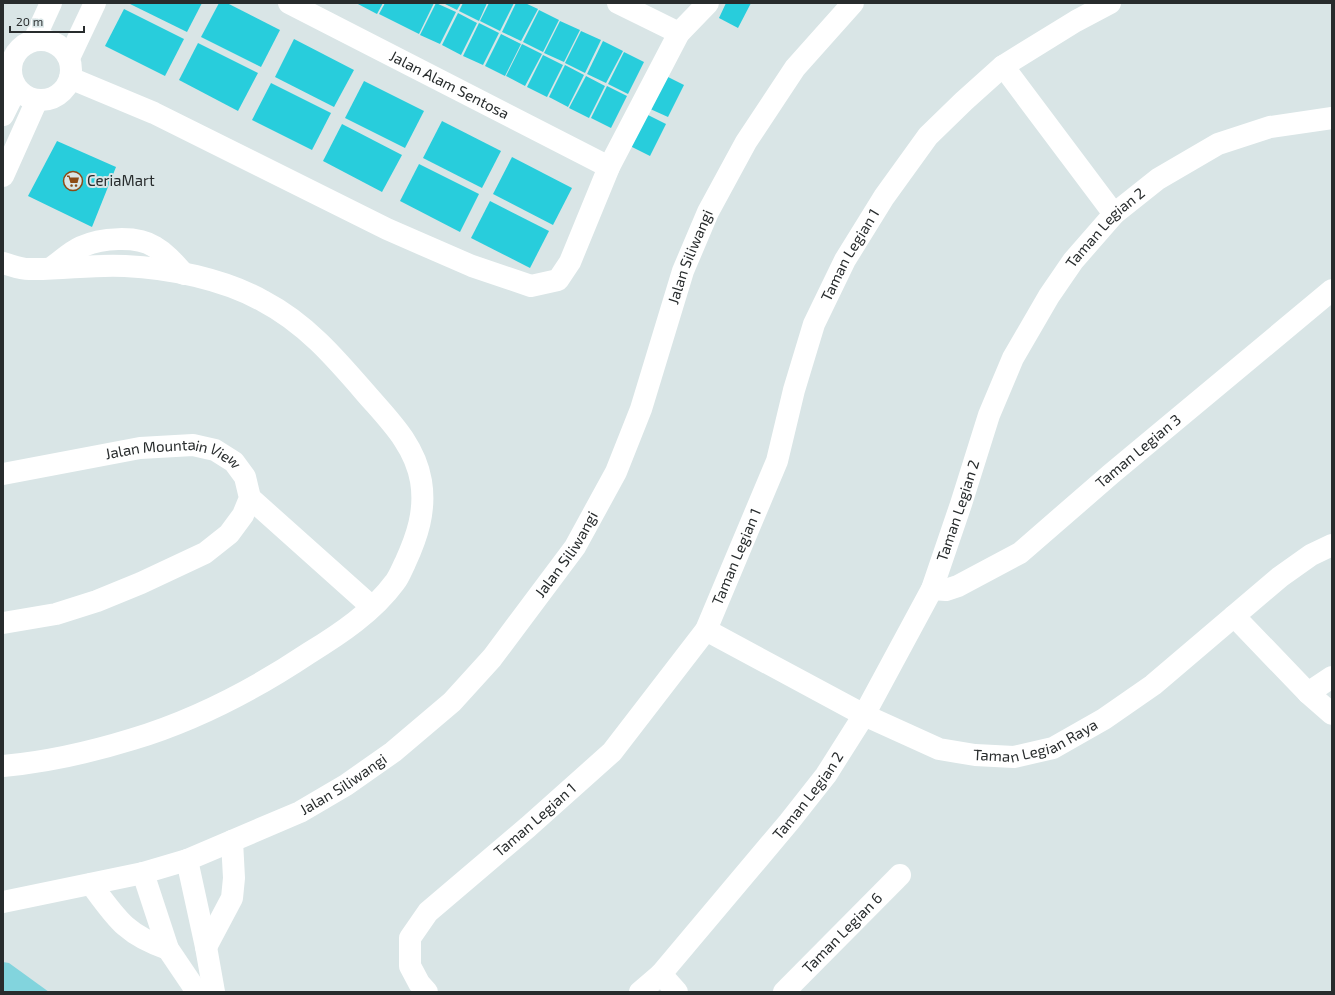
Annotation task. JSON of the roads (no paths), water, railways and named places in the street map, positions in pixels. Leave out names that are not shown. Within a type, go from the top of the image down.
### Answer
[{"type":"street","points":[[51,3],[18,46],[12,61],[10,72],[16,89],[28,97],[37,100],[48,99],[58,95],[65,88],[69,68],[95,3]]},
{"type":"street","name":"Jalan Alam Sentosa","points":[[289,3],[609,167]]},
{"type":"street","points":[[618,3],[679,33]]},
{"type":"street","points":[[18,46],[44,40],[54,42],[63,48],[69,68],[154,113],[387,229],[472,266],[531,286],[558,280],[570,262],[609,167],[679,33],[708,3]]},
{"type":"street","name":"Jalan Siliwangi","points":[[61,889],[143,873],[187,860],[300,812],[346,785],[393,752],[452,702],[492,658],[528,612],[575,547],[616,472],[641,409],[683,271],[708,212],[746,142],[795,68],[853,3]]},
{"type":"street","name":"Taman Legian 1","points":[[427,992],[419,983],[410,966],[410,938],[428,912],[528,827],[612,752],[706,630],[777,460],[794,390],[814,324],[845,260],[884,197],[928,136],[1003,66],[1076,21],[1110,3]]},
{"type":"street","points":[[1003,66],[1114,214]]},
{"type":"street","points":[[3,115],[16,89]]},
{"type":"street","points":[[3,176],[37,100]]},
{"type":"street","name":"Taman Legian 2","points":[[640,992],[661,974],[790,822],[826,775],[864,716],[932,589],[989,415],[1013,358],[1048,296],[1069,267],[1114,214],[1158,179],[1218,144],[1270,127],[1332,118]]},
{"type":"street","points":[[3,263],[26,269],[124,266],[184,274],[234,287],[264,301],[304,328],[328,350],[399,431],[414,458],[421,482],[422,507],[419,530],[396,581],[372,607],[337,636],[265,682],[188,720],[135,739],[78,754],[3,766]]},
{"type":"street","name":"Taman Legian 3","points":[[932,589],[946,590],[958,586],[1020,553],[1111,474],[1332,290]]},
{"type":"street","name":"Jalan Mountain View","points":[[3,474],[140,448],[193,444],[215,450],[234,462],[245,477],[250,498],[243,515],[229,534],[205,553],[141,583],[97,601],[56,614],[3,623]]},
{"type":"street","points":[[250,498],[372,607]]},
{"type":"street","name":"Taman Legian Raya","points":[[706,630],[864,716],[939,749],[974,755],[1014,757],[1053,748],[1104,719],[1153,685],[1280,577],[1305,559],[1332,545]]},
{"type":"street","points":[[1234,616],[1308,693],[1332,714]]},
{"type":"street","points":[[1308,693],[1332,677]]},
{"type":"street","points":[[206,947],[232,898],[234,878],[232,841]]},
{"type":"street","points":[[187,860],[214,992]]},
{"type":"street","points":[[143,873],[168,949],[197,992]]},
{"type":"street","name":"Taman Legian 6","points":[[784,992],[900,875]]},
{"type":"street","points":[[91,884],[116,919],[146,942],[168,949]]},
{"type":"street","points":[[3,887],[61,889]]},
{"type":"street","points":[[3,902],[61,889]]},
{"type":"street","points":[[661,974],[677,992]]},
{"type":"place","name":"CeriaMart","points":[[73,181]]}]
